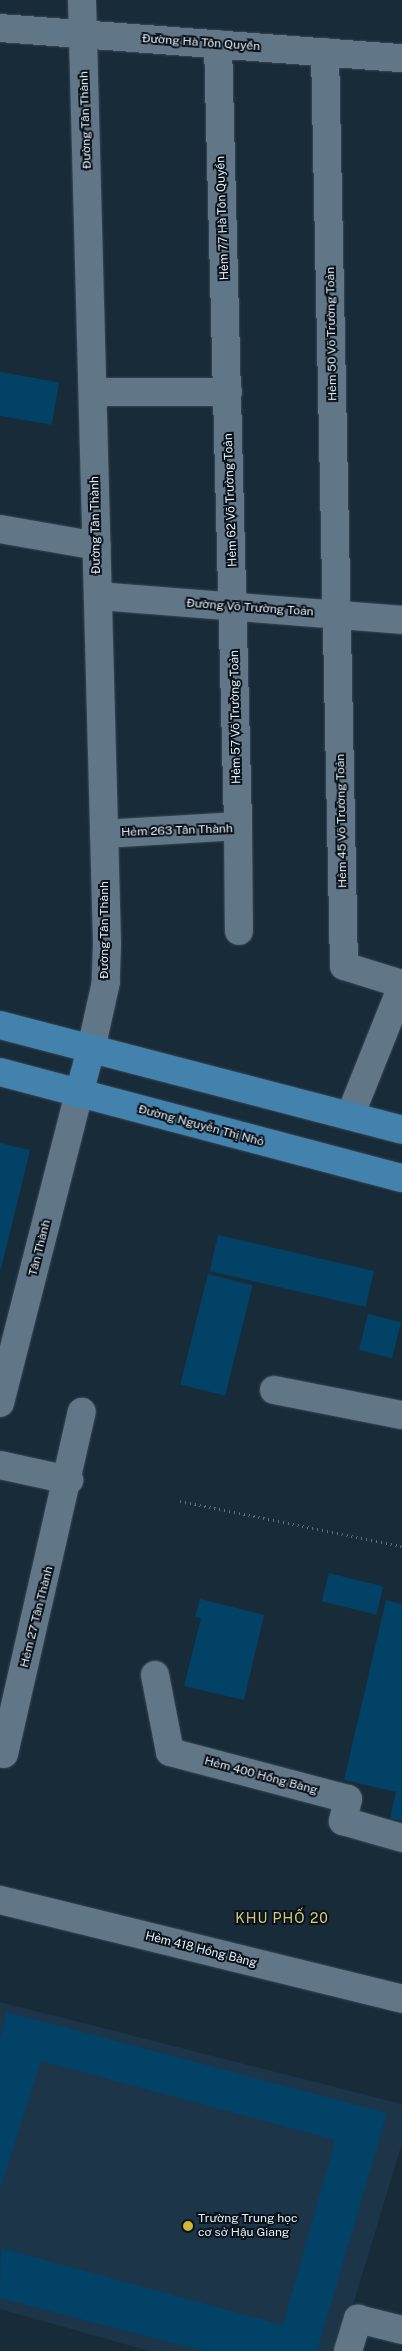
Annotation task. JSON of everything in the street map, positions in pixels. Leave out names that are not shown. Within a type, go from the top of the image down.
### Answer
[{"type":"main road","points":[[0,1025],[402,1130]]},
{"type":"main road","points":[[79,1094],[91,1049]]},
{"type":"main road","name":"Đường Nguyễn Thị Nhỏ","points":[[0,1072],[402,1178]]},
{"type":"street","name":"Đường Tân Thành","points":[[82,0],[97,546],[106,982],[91,1049]]},
{"type":"street","name":"Đường Hà Tôn Quyền","points":[[0,28],[402,58]]},
{"type":"street","name":"Hẻm 77 Hà Tôn Quyền","points":[[218,44],[228,392]]},
{"type":"street","name":"Hẻm 50 Võ Trường Toản","points":[[325,52],[339,615]]},
{"type":"street","points":[[93,392],[228,392]]},
{"type":"street","name":"Hẻm 62 Võ Trường Toản","points":[[228,392],[235,607]]},
{"type":"street","points":[[0,529],[97,546]]},
{"type":"street","name":"Đường Võ Trường Toản","points":[[98,596],[402,620]]},
{"type":"street","name":"Hẻm 57 Võ Trường Toản","points":[[235,607],[238,826]]},
{"type":"street","name":"Hẻm 45 Võ Trường Toản","points":[[339,615],[344,966],[402,985]]},
{"type":"street","name":"Hẻm 263 Tân Thành","points":[[104,834],[238,826],[240,931]]},
{"type":"street","points":[[350,1116],[402,985]]},
{"type":"street","name":"Tân Thành","points":[[0,1403],[79,1094]]},
{"type":"street","points":[[274,1390],[402,1415]]},
{"type":"street","name":"Hẻm 27 Tân Thành","points":[[4,1754],[11,1680],[69,1480],[82,1412]]},
{"type":"street","points":[[0,1465],[69,1480]]},
{"type":"street","name":"Hẻm 400 Hồng Bàng","points":[[155,1675],[170,1752],[348,1799],[343,1821],[402,1838]]},
{"type":"street","name":"Hẻm 418 Hồng Bàng","points":[[0,1900],[402,1999]]},
{"type":"street","points":[[348,2351],[358,2319],[402,2330]]},
{"type":"path","points":[[180,1501],[402,1546]]},
{"type":"shaded area","name":"Trường Trung học cơ sở Hậu Giang","points":[[0,2002],[402,2104],[402,2143],[339,2351],[149,2351],[0,2309]]},
{"type":"building","points":[[0,372],[59,382],[52,425],[0,416]]},
{"type":"building","points":[[0,1143],[30,1150],[1,1269],[0,1269]]},
{"type":"building","points":[[218,1235],[374,1271],[366,1307],[210,1271]]},
{"type":"building","points":[[208,1274],[253,1285],[225,1396],[180,1385]]},
{"type":"building","points":[[368,1314],[401,1322],[392,1358],[359,1350]]},
{"type":"building","points":[[329,1573],[383,1587],[376,1615],[322,1601]]},
{"type":"building","points":[[200,1599],[264,1615],[244,1700],[184,1686],[201,1618],[195,1617]]},
{"type":"building","points":[[386,1600],[402,1604],[402,1821],[390,1818],[396,1792],[344,1780]]},
{"type":"building","points":[[7,2012],[387,2113],[317,2351],[203,2351],[0,2298],[1,2248],[283,2325],[335,2140],[41,2061],[0,2189],[0,2037]]},
{"type":"place","name":"Trường Trung học cơ sở Hậu Giang","points":[[188,2226]]},
{"type":"district","name":"KHU PHỐ 20","points":[[282,1918]]}]
